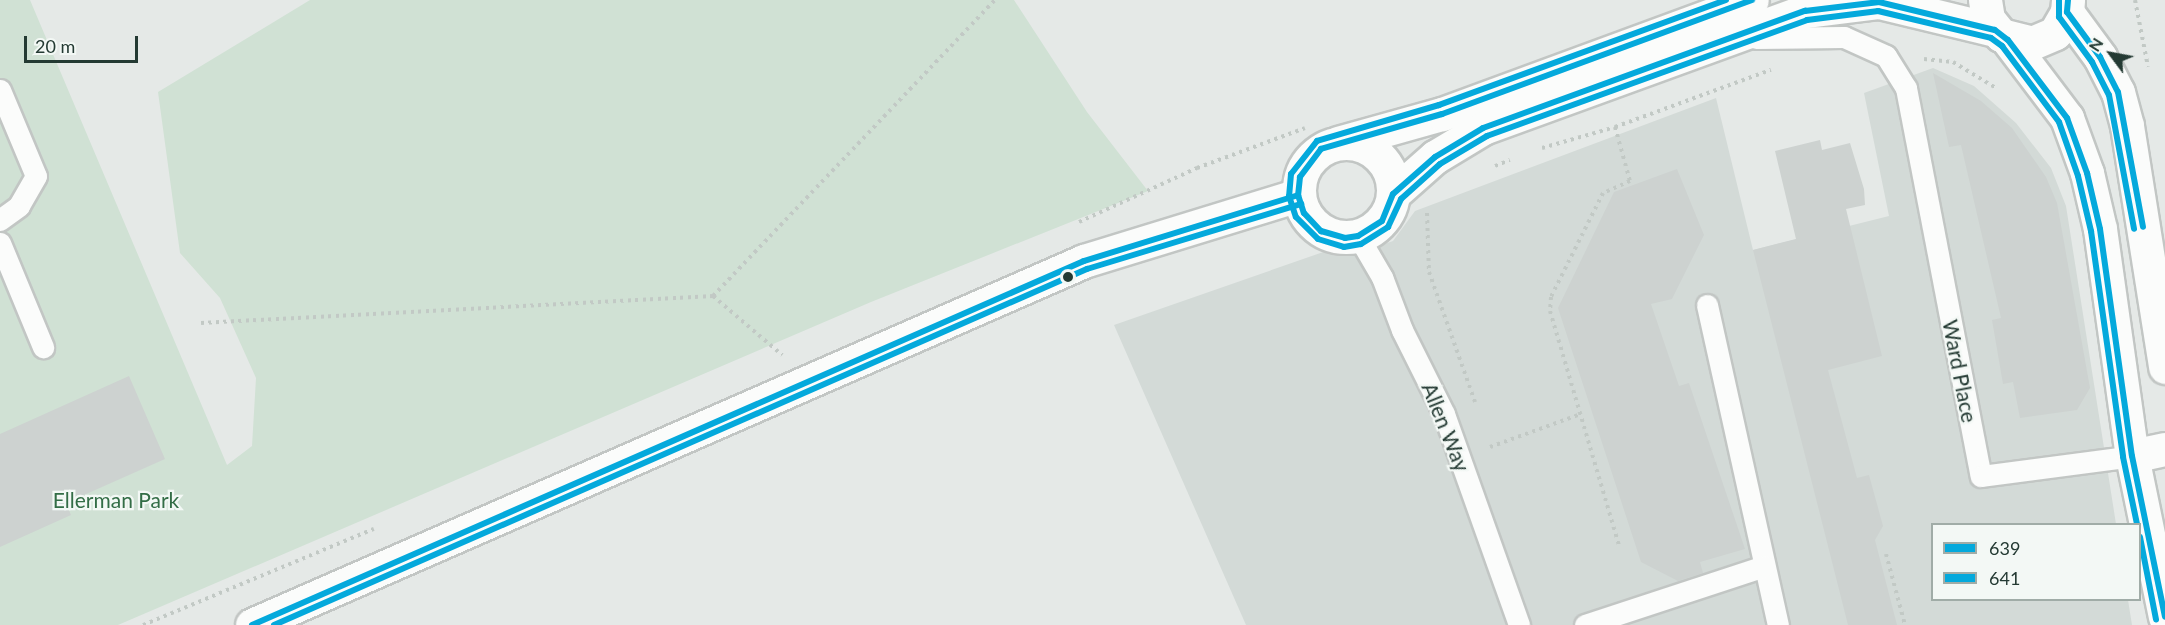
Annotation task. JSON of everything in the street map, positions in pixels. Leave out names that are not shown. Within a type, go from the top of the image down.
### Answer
[{"type":"main road","points":[[1338,143],[1356,144],[1373,150],[1385,163],[1392,179],[1392,194],[1382,221],[1358,236],[1345,238],[1321,231],[1304,213],[1298,195],[1300,177],[1308,161],[1321,149],[1338,143],[1442,114],[1752,0]]},
{"type":"main road","points":[[1392,194],[1435,156],[1482,128],[1805,11],[1843,4],[1879,2],[1996,23],[2032,44],[2055,33],[2068,6]]},
{"type":"main road","points":[[2068,6],[2100,57],[2118,92],[2127,126],[2165,367]]},
{"type":"main road","points":[[1996,23],[2067,118],[2087,172],[2100,229],[2132,456],[2165,616]]},
{"type":"main road","points":[[252,625],[1084,261],[1298,195]]},
{"type":"main road","points":[[2132,456],[2165,449]]},
{"type":"lane","points":[[1672,60],[1760,36],[1844,37],[1886,56],[1895,70]]},
{"type":"lane","name":"Ward Place","points":[[1895,70],[1906,88],[1981,476],[2132,456]]},
{"type":"lane","points":[[0,90],[36,176],[19,206],[0,220]]},
{"type":"lane","name":"Allen Way","points":[[1358,236],[1382,277],[1402,330],[1444,414],[1519,625]]},
{"type":"lane","points":[[0,243],[43,347]]},
{"type":"lane","points":[[1707,305],[1778,625]]},
{"type":"lane","points":[[1585,625],[1764,566]]},
{"type":"path","points":[[713,296],[995,0]]},
{"type":"path","points":[[1895,70],[1932,57],[1953,62],[2005,95]]},
{"type":"path","points":[[1538,149],[1615,127],[1778,67]]},
{"type":"path","points":[[1615,127],[1630,181],[1603,193],[1551,297],[1550,311],[1619,546]]},
{"type":"path","points":[[1484,170],[1516,158]]},
{"type":"path","points":[[1428,208],[1429,272],[1479,414]]},
{"type":"path","points":[[201,323],[713,296],[785,357]]},
{"type":"path","points":[[1490,447],[1581,414]]},
{"type":"path","points":[[1486,436],[1494,458]]},
{"type":"path","points":[[1886,554],[1905,625]]},
{"type":"shaded area","points":[[1933,68],[1974,86],[2016,123],[2051,168],[2066,206],[2116,523],[1931,523],[1931,601],[2128,601],[2132,625],[1246,625],[1114,325],[1329,250],[1361,252],[1393,241],[1415,211],[1716,98],[1753,250],[1889,216],[1864,93]]},
{"type":"green space","name":"Ellerman Park","points":[[0,0],[30,0],[227,465],[252,446],[256,378],[220,298],[180,253],[158,92],[310,0],[1014,0],[1087,112],[1148,191],[871,302],[118,625],[0,625]]},
{"type":"building","points":[[1933,73],[1981,101],[2012,128],[2046,177],[2057,203],[2090,388],[2077,410],[2020,418],[2013,382],[2003,384],[1992,320],[2001,318],[1961,145],[1949,147]]},
{"type":"building","points":[[1820,140],[1822,150],[1850,143],[1864,189],[1865,205],[1846,209],[1882,356],[1828,370],[1857,478],[1869,475],[1883,526],[1875,540],[1897,625],[1848,625],[1753,250],[1796,239],[1775,151]]},
{"type":"building","points":[[1677,169],[1704,235],[1672,299],[1651,304],[1679,386],[1689,383],[1745,549],[1700,562],[1703,573],[1678,581],[1641,562],[1558,308],[1614,192]]},
{"type":"building","points":[[129,376],[165,459],[66,503],[71,515],[0,547],[0,434]]},
{"type":"transit line","name":"641","points":[[1726,0],[1439,105],[1317,141],[1291,174],[1289,196],[1296,217],[1318,239],[1344,247],[1361,244],[1388,227],[1401,199],[1440,164],[1487,136],[1807,20],[1878,11],[1991,38],[2002,46],[2059,122],[2078,176],[2091,231],[2123,457],[2137,523]]},
{"type":"transit line","name":"639","points":[[1752,0],[1442,114],[1321,149],[1300,177],[1298,195],[1304,213],[1321,231],[1345,238],[1358,236],[1382,221],[1393,194],[1435,157],[1483,128],[1805,11],[1879,2],[1995,30],[2008,40],[2067,118],[2087,173],[2100,229],[2132,456],[2165,617]]},
{"type":"transit line","name":"641","points":[[2059,0],[2059,17],[2092,62],[2109,95],[2134,229]]},
{"type":"transit line","name":"639","points":[[2068,0],[2067,12],[2100,57],[2118,92],[2143,227]]},
{"type":"transit line","name":"639","points":[[252,625],[1084,261],[1298,195]]},
{"type":"transit line","name":"641","points":[[274,625],[1087,269],[1301,204]]},
{"type":"transit line","name":"641","points":[[2141,542],[2156,619]]}]
